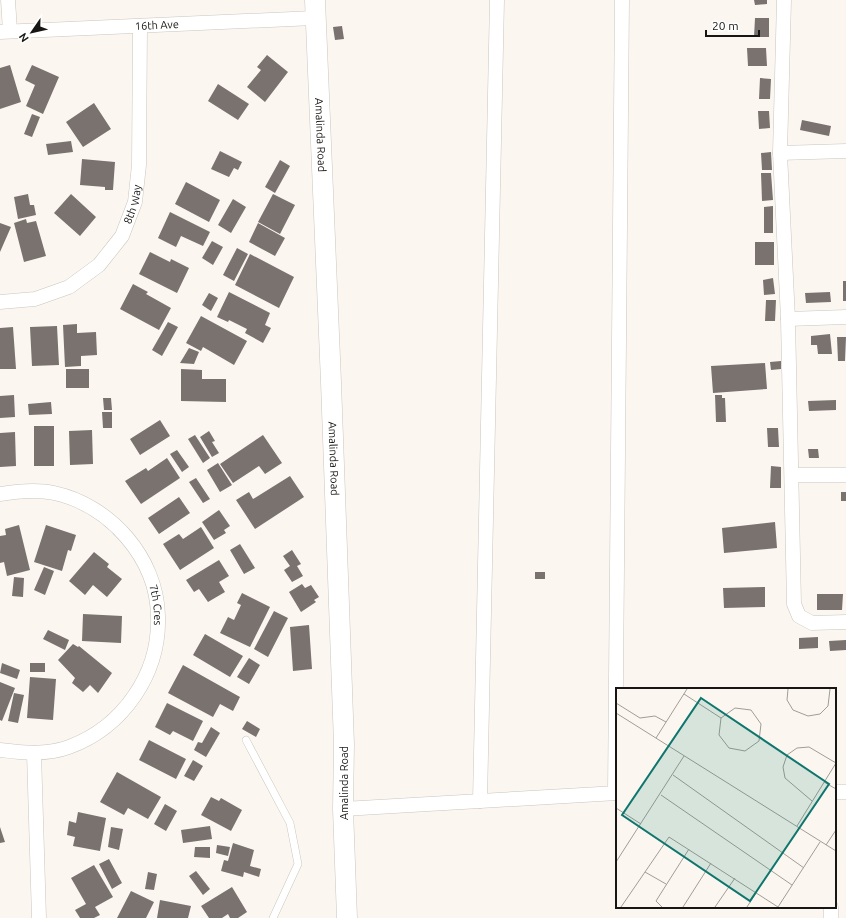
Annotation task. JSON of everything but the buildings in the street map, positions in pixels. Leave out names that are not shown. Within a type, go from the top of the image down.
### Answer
[{"type":"street","points":[[5,32],[8,0]]},
{"type":"street","points":[[480,801],[497,0]]},
{"type":"street","points":[[617,688],[622,0]]},
{"type":"street","points":[[784,0],[780,153],[788,319],[794,604],[796,611],[804,620],[812,623],[846,622]]},
{"type":"street","name":"16th Ave","points":[[5,32],[140,26],[314,9]]},
{"type":"street","name":"Amalinda Road","points":[[314,9],[331,382],[344,744],[343,809],[347,918]]},
{"type":"street","name":"8th Way","points":[[0,302],[35,299],[70,287],[99,265],[122,236],[135,202],[139,165],[140,26]]},
{"type":"street","points":[[780,153],[846,151]]},
{"type":"street","points":[[788,319],[846,317]]},
{"type":"street","points":[[792,475],[846,475]]},
{"type":"street","name":"7th Cres","points":[[0,494],[20,490],[54,493],[86,505],[115,524],[137,550],[152,581],[158,615],[156,649],[144,682],[125,710],[99,732],[68,747],[34,753],[0,750]]},
{"type":"street","points":[[34,753],[39,918]]},
{"type":"street","points":[[343,809],[616,792]]},
{"type":"lane","points":[[246,740],[290,823],[298,864],[274,918]]}]
